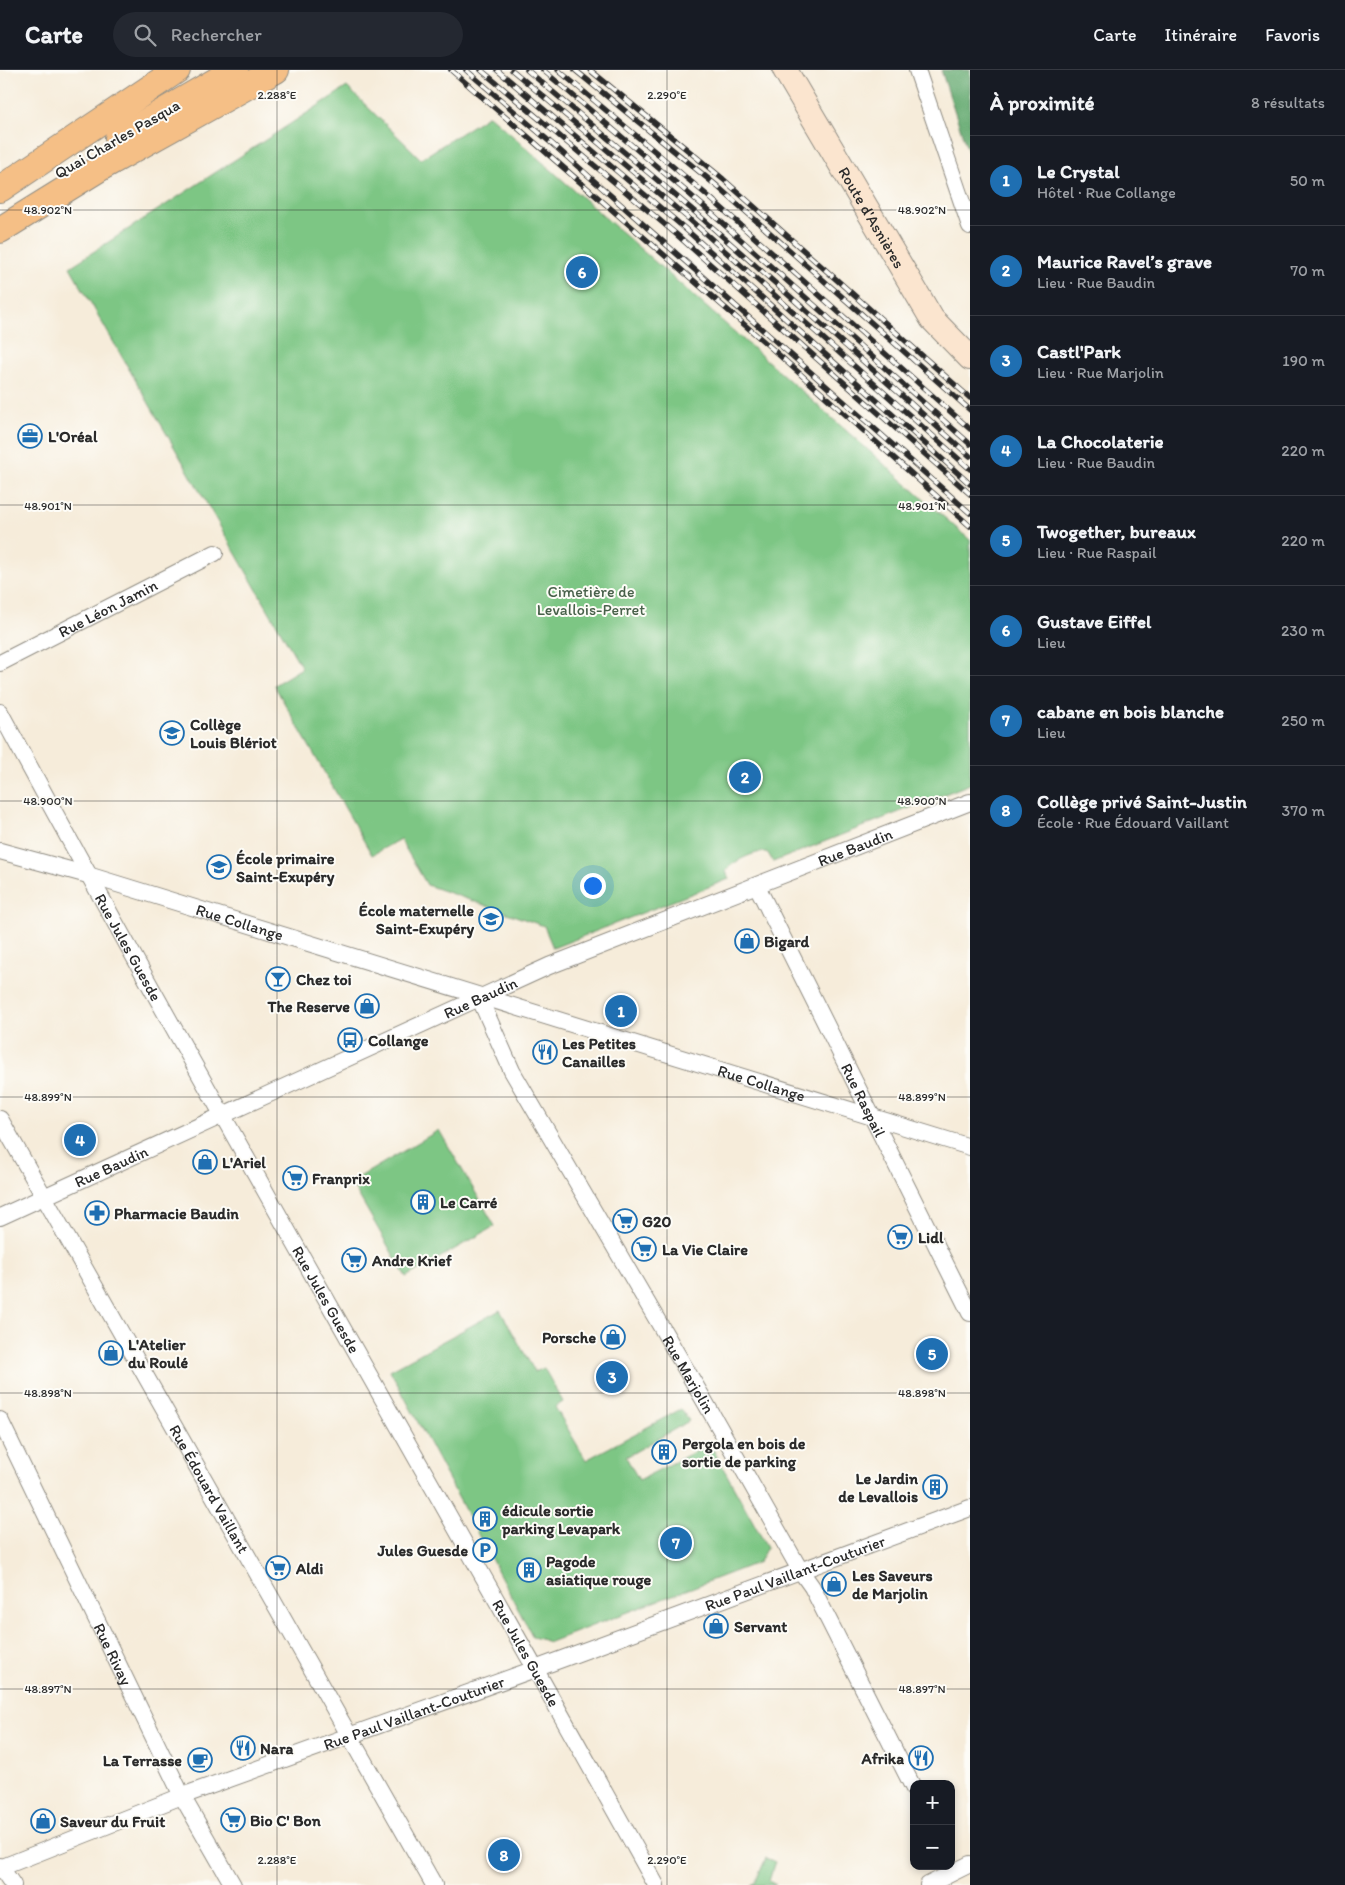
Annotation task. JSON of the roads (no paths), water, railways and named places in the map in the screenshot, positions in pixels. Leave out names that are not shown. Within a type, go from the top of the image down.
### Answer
[{"type":"main road","name":"Quai Charles Pasqua","points":[[0,188],[177,70]]},
{"type":"main road","name":"Quai Charles Pasqua","points":[[0,209],[68,166],[235,70]]},
{"type":"main road","points":[[0,230],[100,168],[276,70]]},
{"type":"main road","name":"Route d'Asnières","points":[[785,70],[932,319],[970,358]]},
{"type":"street","points":[[917,70],[970,226]]},
{"type":"street","name":"Rue Léon Jamin","points":[[0,663],[216,553]]},
{"type":"street","name":"Rue Jules Guesde","points":[[0,712],[221,1115],[656,1885]]},
{"type":"street","name":"Rue Baudin","points":[[0,1217],[549,966],[970,802]]},
{"type":"street","name":"Rue Collange","points":[[0,851],[88,875],[552,1020],[970,1147]]},
{"type":"street","name":"Rue Raspail","points":[[757,886],[970,1313]]},
{"type":"street","name":"Rue Marjolin","points":[[479,997],[512,1071],[700,1393],[800,1570],[812,1587],[910,1780]]},
{"type":"street","name":"Rue Édouard Vaillant","points":[[0,1119],[434,1885]]},
{"type":"street","name":"Rue Rivay","points":[[0,1420],[182,1796],[233,1885]]},
{"type":"street","name":"Rue Paul Vaillant-Couturier","points":[[0,1867],[182,1796],[535,1669],[970,1508]]},
{"type":"street","points":[[0,1867],[13,1885]]},
{"type":"street","points":[[928,1885],[960,1871]]},
{"type":"railway","points":[[451,70],[769,346],[970,526]]},
{"type":"railway","points":[[466,70],[970,513]]},
{"type":"railway","points":[[481,70],[676,234],[970,494]]},
{"type":"railway","points":[[497,70],[682,226],[970,484]]},
{"type":"railway","points":[[512,70],[689,219],[970,469]]},
{"type":"railway","points":[[527,70],[695,212],[970,456]]},
{"type":"railway","points":[[543,70],[701,204],[970,444]]},
{"type":"railway","points":[[558,70],[708,196],[970,429]]},
{"type":"railway","points":[[575,70],[717,186],[970,410]]},
{"type":"railway","points":[[590,70],[723,179],[970,398]]},
{"type":"place","name":"Gustave Eiffel","points":[[582,272]]},
{"type":"place","name":"L'Oréal","points":[[30,436]]},
{"type":"place","name":"Collège Louis Blériot","points":[[172,733]]},
{"type":"place","name":"Maurice Ravel’s grave","points":[[745,777]]},
{"type":"place","name":"École primaire Saint-Exupéry","points":[[219,867]]},
{"type":"place","name":"École maternelle Saint-Exupéry","points":[[491,919]]},
{"type":"place","name":"Bigard","points":[[747,941]]},
{"type":"place","name":"Chez toi","points":[[278,979]]},
{"type":"place","name":"The Reserve","points":[[367,1006]]},
{"type":"place","name":"Le Crystal","points":[[621,1011]]},
{"type":"place","name":"Collange","points":[[350,1040]]},
{"type":"place","name":"Les Petites Canailles","points":[[545,1052]]},
{"type":"place","name":"La Chocolaterie","points":[[80,1140]]},
{"type":"place","name":"L'Ariel","points":[[205,1162]]},
{"type":"place","name":"Franprix","points":[[295,1178]]},
{"type":"place","name":"Le Carré","points":[[423,1202]]},
{"type":"place","name":"Pharmacie Baudin","points":[[97,1213]]},
{"type":"place","name":"G20","points":[[625,1221]]},
{"type":"place","name":"Lidl","points":[[900,1237]]},
{"type":"place","name":"La Vie Claire","points":[[644,1249]]},
{"type":"place","name":"Andre Krief","points":[[354,1260]]},
{"type":"place","name":"Porsche","points":[[613,1337]]},
{"type":"place","name":"L'Atelier du Roulé","points":[[111,1353]]},
{"type":"place","name":"Twogether, bureaux","points":[[932,1354]]},
{"type":"place","name":"Castl'Park","points":[[612,1377]]},
{"type":"place","name":"Pergola en bois de sortie de parking","points":[[664,1452]]},
{"type":"place","name":"Le Jardin de Levallois","points":[[935,1487]]},
{"type":"place","name":"édicule sortie parking Levapark","points":[[485,1519]]},
{"type":"place","name":"cabane en bois blanche","points":[[676,1543]]},
{"type":"place","name":"Jules Guesde","points":[[485,1550]]},
{"type":"place","name":"Aldi","points":[[278,1568]]},
{"type":"place","name":"Pagode asiatique rouge","points":[[529,1570]]},
{"type":"place","name":"Les Saveurs de Marjolin","points":[[834,1584]]},
{"type":"place","name":"Servant","points":[[716,1626]]},
{"type":"place","name":"Nara","points":[[243,1748]]},
{"type":"place","name":"Afrika","points":[[921,1758]]},
{"type":"place","name":"La Terrasse","points":[[200,1760]]},
{"type":"place","name":"Bio C' Bon","points":[[233,1820]]},
{"type":"place","name":"Saveur du Fruit","points":[[43,1821]]},
{"type":"place","name":"Collège privé Saint-Justin","points":[[504,1855]]},
{"type":"park label","name":"Cimetière de Levallois-Perret","points":[[591,600]]}]
